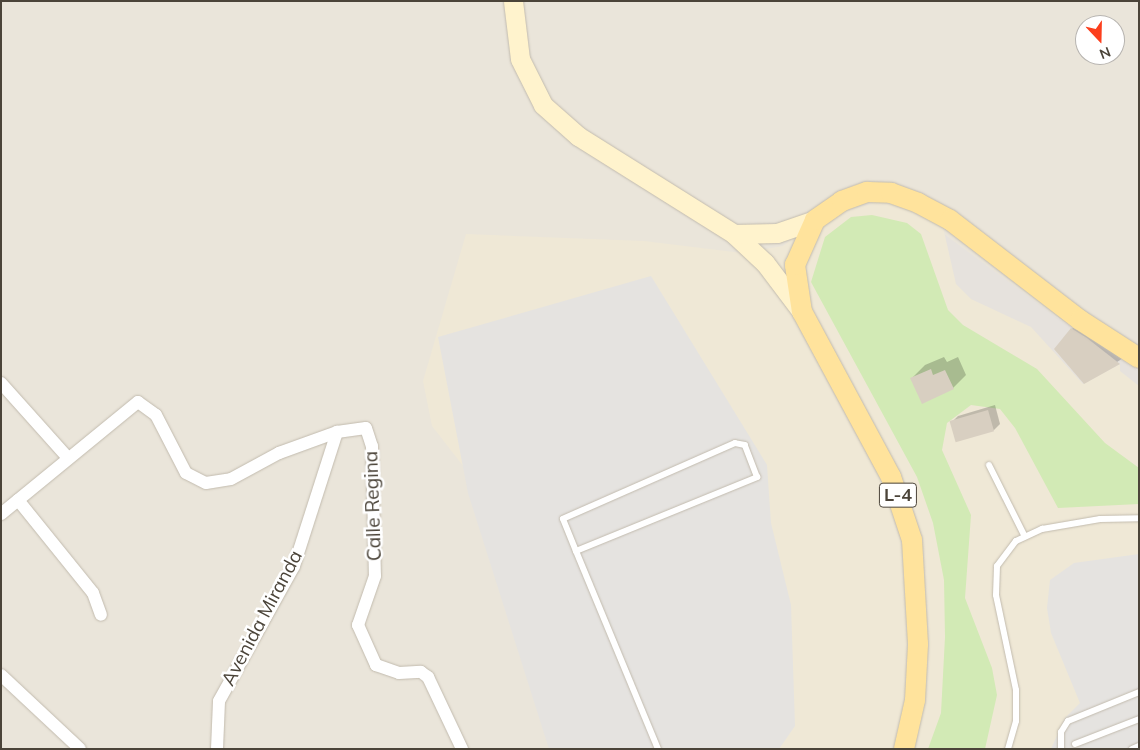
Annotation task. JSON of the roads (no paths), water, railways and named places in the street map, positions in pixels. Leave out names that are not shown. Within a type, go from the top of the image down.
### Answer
[{"type":"main road","points":[[514,1],[520,59],[543,105],[578,136],[734,234],[765,263],[802,312]]},
{"type":"main road","points":[[734,234],[777,233],[815,220],[842,201],[867,192],[891,193],[918,203],[950,220],[1080,320],[1139,358]]},
{"type":"main road","name":"L-4","points":[[815,220],[795,265],[802,312],[891,477],[912,540],[918,644],[915,700],[904,749]]},
{"type":"street","points":[[1,383],[68,458],[1,514]]},
{"type":"street","name":"Calle Regina","points":[[68,458],[138,402],[156,415],[186,473],[206,482],[231,479],[279,453],[358,426],[371,435],[375,576],[358,615],[363,640],[376,665],[399,673],[421,672],[428,677],[462,749]]},
{"type":"street","name":"Avenida Miranda","points":[[217,749],[219,701],[294,566],[337,432]]},
{"type":"street","points":[[18,500],[93,593],[101,614]]},
{"type":"street","points":[[1,675],[80,749]]},
{"type":"lane","points":[[576,551],[757,477],[745,445],[735,443],[563,520],[658,749]]},
{"type":"lane","points":[[989,465],[1025,537]]},
{"type":"lane","points":[[1008,749],[1016,721],[1016,690],[996,596],[997,566],[1016,541],[1025,537],[1100,519],[1139,518]]},
{"type":"lane","points":[[1061,749],[1061,732],[1068,721],[1139,692]]},
{"type":"lane","points":[[1076,744],[1139,719]]},
{"type":"lane","points":[[1132,749],[1139,746]]}]
